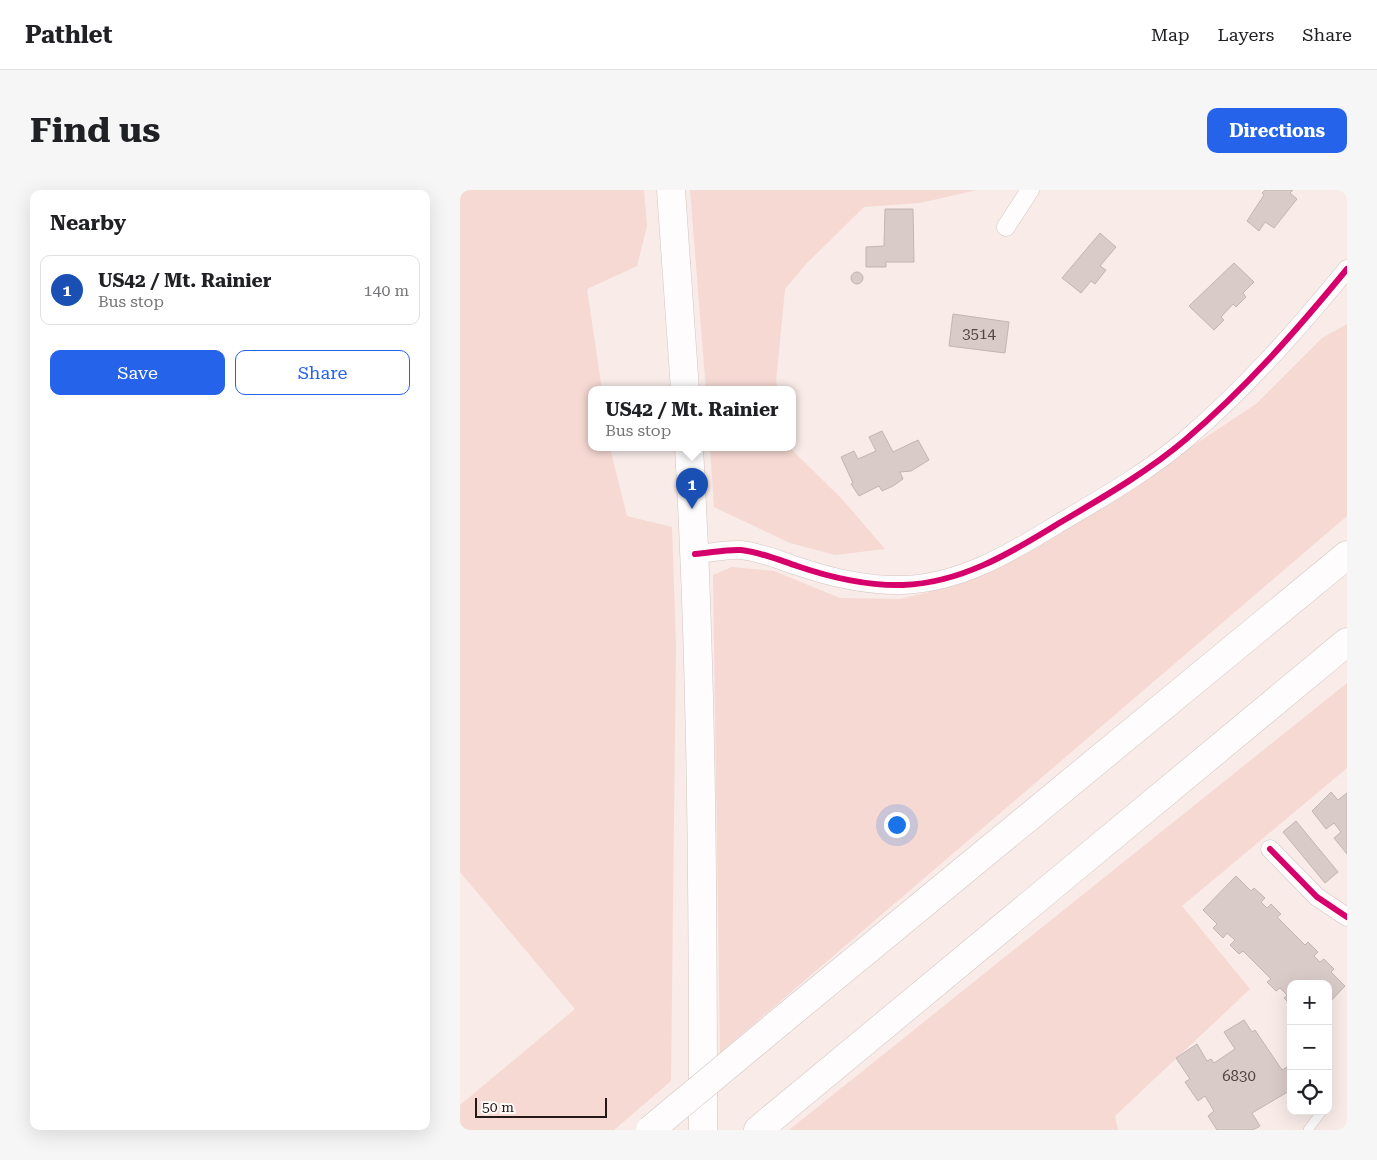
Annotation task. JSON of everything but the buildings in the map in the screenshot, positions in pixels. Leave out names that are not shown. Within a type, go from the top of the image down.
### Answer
[{"type":"main road","points":[[671,190],[685,386]]},
{"type":"main road","points":[[689,451],[695,554],[702,860],[704,1130]]},
{"type":"main road","points":[[650,1130],[1347,555]]},
{"type":"main road","points":[[758,1130],[1347,642]]},
{"type":"street","points":[[1006,227],[1030,190]]},
{"type":"street","points":[[695,554],[740,550],[757,553],[829,577],[885,585],[915,584],[946,578],[988,564],[1098,500],[1183,442],[1234,397],[1294,333],[1347,270]]},
{"type":"street","points":[[1270,849],[1317,897],[1347,917]]},
{"type":"lane","points":[[1308,1130],[1319,1115]]},
{"type":"shaded area","points":[[460,190],[644,190],[647,226],[637,266],[587,289],[601,386],[588,386],[588,451],[611,451],[627,516],[672,527],[676,646],[671,1081],[614,1130],[460,1130],[460,1105],[575,1009],[460,872]]},
{"type":"shaded area","points":[[690,190],[977,190],[920,203],[864,207],[807,263],[785,289],[777,386],[706,386]]},
{"type":"shaded area","points":[[1347,324],[1347,516],[720,1053],[713,575],[732,567],[774,571],[840,598],[900,599],[950,587],[1067,529],[1256,404],[1322,338]]},
{"type":"shaded area","points":[[710,451],[793,451],[842,499],[885,549],[835,555],[790,543],[714,507]]},
{"type":"shaded area","points":[[1347,683],[1347,768],[1182,906],[1250,989],[1115,1116],[1118,1130],[789,1130]]},
{"type":"cycle path","points":[[695,554],[730,550],[748,551],[836,578],[862,583],[889,585],[924,583],[944,579],[983,565],[1020,546],[1139,475],[1185,440],[1229,400],[1270,358],[1347,269]]},
{"type":"cycle path","points":[[1270,849],[1317,897],[1347,917]]},
{"type":"place","name":"US42 / Mt. Rainier","points":[[692,509]]}]
